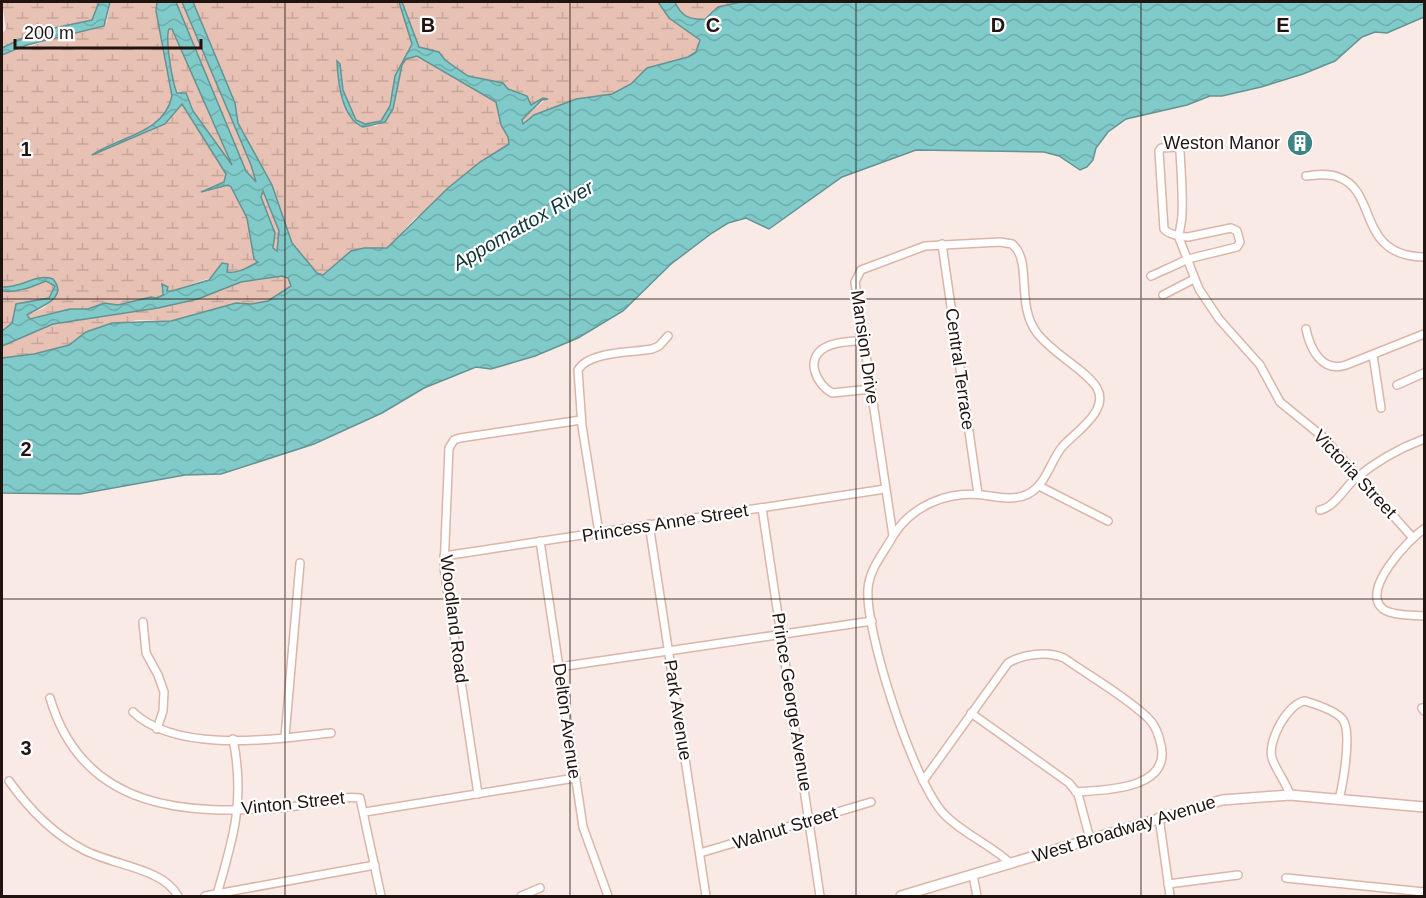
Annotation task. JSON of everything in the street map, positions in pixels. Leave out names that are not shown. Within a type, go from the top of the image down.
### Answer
[{"type":"main road","name":"West Broadway Avenue","points":[[901,897],[1159,817],[1222,800],[1290,795],[1425,807]]},
{"type":"street","points":[[1151,276],[1186,260],[1237,247],[1240,242],[1239,233],[1231,228],[1188,237],[1179,235],[1164,229],[1161,148],[1177,147],[1180,151],[1182,216],[1179,235]]},
{"type":"street","points":[[1306,176],[1330,175],[1347,181],[1356,192],[1382,241],[1402,254],[1425,258]]},
{"type":"street","name":"Victoria Street","points":[[1179,235],[1194,279],[1213,311],[1264,371],[1280,402],[1323,437],[1413,538]]},
{"type":"street","name":"Mansion Drive","points":[[893,536],[855,282],[857,274],[887,258],[925,246],[942,244],[1000,242],[1017,248],[1022,257],[1024,306],[1029,321],[1053,351],[1097,389],[1098,403],[1090,418],[1062,447],[1039,486]]},
{"type":"street","name":"Central Terrace","points":[[942,244],[978,495]]},
{"type":"street","points":[[1163,295],[1194,279]]},
{"type":"street","points":[[1306,329],[1310,344],[1316,354],[1330,367],[1341,367],[1425,334]]},
{"type":"street","points":[[599,533],[581,420],[577,375],[580,366],[596,356],[659,346],[668,336]]},
{"type":"street","points":[[864,340],[826,346],[815,358],[814,370],[821,385],[832,393],[871,389]]},
{"type":"street","points":[[1373,355],[1381,408]]},
{"type":"street","points":[[1397,385],[1425,373]]},
{"type":"street","name":"Woodland Road","points":[[478,794],[444,556],[451,444],[460,438],[581,420]]},
{"type":"street","points":[[1320,510],[1329,507],[1359,476],[1394,453],[1425,439]]},
{"type":"street","points":[[1010,863],[944,814],[923,781],[893,705],[867,597],[869,579],[903,522],[931,502],[953,496],[1021,497],[1039,486],[1108,521]]},
{"type":"street","name":"Princess Anne Street","points":[[444,556],[885,489]]},
{"type":"street","name":"Prince George Avenue","points":[[762,508],[820,897]]},
{"type":"street","name":"Park Avenue","points":[[649,524],[706,897]]},
{"type":"street","points":[[1425,529],[1413,538],[1385,572],[1377,592],[1379,604],[1392,612],[1425,616]]},
{"type":"street","name":"Delton Avenue","points":[[540,542],[575,778],[587,842],[608,897]]},
{"type":"street","points":[[285,737],[300,563]]},
{"type":"street","points":[[559,667],[872,621]]},
{"type":"street","points":[[143,622],[146,653],[164,692],[164,711],[158,729]]},
{"type":"street","points":[[923,781],[1008,663],[1016,659],[1047,654],[1064,658],[1148,718],[1158,733],[1162,750],[1159,765],[1151,776],[1124,787],[1076,792]]},
{"type":"street","name":"Vinton Street","points":[[50,698],[58,722],[72,747],[90,769],[109,783],[132,795],[163,803],[239,810],[288,807],[357,797],[362,801],[365,812],[575,778]]},
{"type":"street","points":[[1290,795],[1285,779],[1273,761],[1270,750],[1276,734],[1293,706],[1305,701],[1339,716],[1345,724],[1347,769],[1339,799]]},
{"type":"street","points":[[133,711],[158,729],[183,736],[233,740],[331,733]]},
{"type":"street","points":[[971,713],[1069,783],[1076,792],[1090,838]]},
{"type":"street","points":[[217,894],[232,846],[239,810],[239,778],[233,740]]},
{"type":"street","points":[[9,781],[42,820],[70,842],[103,859],[165,880],[178,897]]},
{"type":"street","name":"Walnut Street","points":[[700,853],[871,802]]},
{"type":"street","points":[[365,812],[381,897]]},
{"type":"street","points":[[1159,817],[1170,897]]},
{"type":"street","points":[[205,897],[375,865]]},
{"type":"street","points":[[974,874],[977,897]]},
{"type":"street","points":[[1168,884],[1238,875]]},
{"type":"street","points":[[1286,878],[1425,892]]},
{"type":"street","points":[[521,897],[540,888]]},
{"type":"green space","points":[[2,2],[99,2],[92,20],[35,32],[2,48],[2,34],[6,29]]},
{"type":"green space","points":[[110,2],[157,2],[156,11],[172,96],[160,119],[150,127],[115,142],[93,155],[165,124],[182,104],[226,174],[224,182],[203,190],[204,192],[228,185],[231,187],[247,218],[254,259],[258,262],[245,270],[227,272],[172,291],[161,287],[163,295],[157,298],[118,305],[99,304],[88,309],[70,309],[27,319],[27,315],[44,308],[57,295],[56,283],[51,279],[38,278],[2,287],[2,55],[107,22]]},
{"type":"green space","points":[[176,2],[182,2],[190,20],[251,165],[256,183],[246,171]]},
{"type":"green space","points":[[193,2],[399,2],[412,44],[395,75],[390,106],[381,121],[365,124],[356,120],[343,90],[340,64],[342,99],[358,126],[377,126],[393,109],[402,65],[406,59],[417,56],[497,102],[501,125],[509,144],[480,162],[448,188],[387,248],[364,248],[351,251],[323,275],[317,273],[292,243],[272,185],[238,123],[235,103]]},
{"type":"green space","points":[[402,2],[658,2],[669,18],[695,35],[701,43],[696,52],[688,57],[647,68],[631,84],[612,94],[576,99],[523,124],[522,120],[546,99],[531,105],[527,96],[508,89],[506,85],[468,76],[445,60],[439,52],[419,47]]},
{"type":"green space","points":[[675,2],[741,2],[718,7],[703,19],[686,15]]},
{"type":"green space","points":[[172,28],[233,166],[193,111],[192,105],[183,98],[173,82],[170,74],[167,36],[167,31]]},
{"type":"green space","points":[[264,191],[279,231],[277,251],[273,248],[275,233],[261,197]]},
{"type":"green space","points":[[282,276],[288,278],[291,286],[268,301],[251,304],[236,303],[171,321],[137,320],[86,332],[69,345],[34,354],[2,358],[2,346],[53,324],[158,308],[198,299],[241,282]]},
{"type":"green space","points":[[46,281],[55,285],[49,298],[33,303],[21,303],[13,313],[12,323],[2,331],[2,291],[22,291]]},
{"type":"water","points":[[99,2],[110,2],[104,26],[27,45],[2,55],[2,48],[35,32],[92,20]]},
{"type":"water","name":"Appomattox River","points":[[157,2],[176,2],[246,171],[256,182],[251,165],[182,2],[193,2],[235,103],[238,123],[272,185],[292,243],[317,273],[323,275],[351,251],[364,248],[387,248],[448,188],[480,162],[509,144],[501,125],[496,102],[417,56],[406,59],[402,65],[393,109],[385,122],[363,127],[350,116],[342,98],[337,61],[340,64],[343,90],[356,120],[365,124],[381,121],[390,106],[395,76],[412,44],[399,2],[402,2],[419,47],[439,52],[445,60],[468,76],[503,83],[508,89],[527,96],[531,105],[543,98],[548,99],[542,100],[522,120],[523,124],[534,115],[576,99],[612,94],[631,84],[647,68],[688,57],[696,52],[700,40],[669,18],[658,2],[675,2],[680,11],[690,18],[705,19],[718,7],[741,2],[1424,2],[1424,17],[1387,33],[1375,32],[1362,37],[1335,61],[1303,74],[1261,87],[1222,96],[1210,96],[1187,105],[1126,119],[1108,132],[1096,148],[1093,160],[1087,167],[1080,170],[1059,156],[1044,152],[916,150],[842,177],[769,229],[746,218],[728,223],[671,264],[623,311],[578,338],[535,356],[491,369],[476,367],[424,388],[382,413],[314,444],[221,474],[185,475],[80,494],[2,493],[2,358],[34,354],[69,345],[86,332],[112,323],[171,321],[236,303],[251,304],[268,301],[291,286],[288,278],[282,276],[241,282],[198,299],[158,308],[53,324],[2,346],[2,331],[12,323],[16,304],[49,298],[55,286],[46,281],[14,291],[2,291],[2,287],[40,278],[53,279],[58,292],[51,302],[27,315],[30,319],[70,309],[88,309],[104,303],[118,305],[151,297],[157,298],[163,295],[162,284],[168,287],[167,291],[172,291],[209,280],[222,263],[228,264],[227,272],[235,272],[258,262],[254,259],[247,218],[231,187],[228,185],[201,192],[224,182],[226,174],[182,104],[165,124],[92,155],[139,133],[160,119],[167,109],[172,96],[156,11]],"holes":[[[169,29],[172,29],[232,165],[193,111],[186,93],[177,93],[170,60]],[[263,191],[279,231],[277,251],[273,248],[275,233],[261,197]]]},
{"type":"place","name":"Weston Manor","points":[[1300,143]]}]
